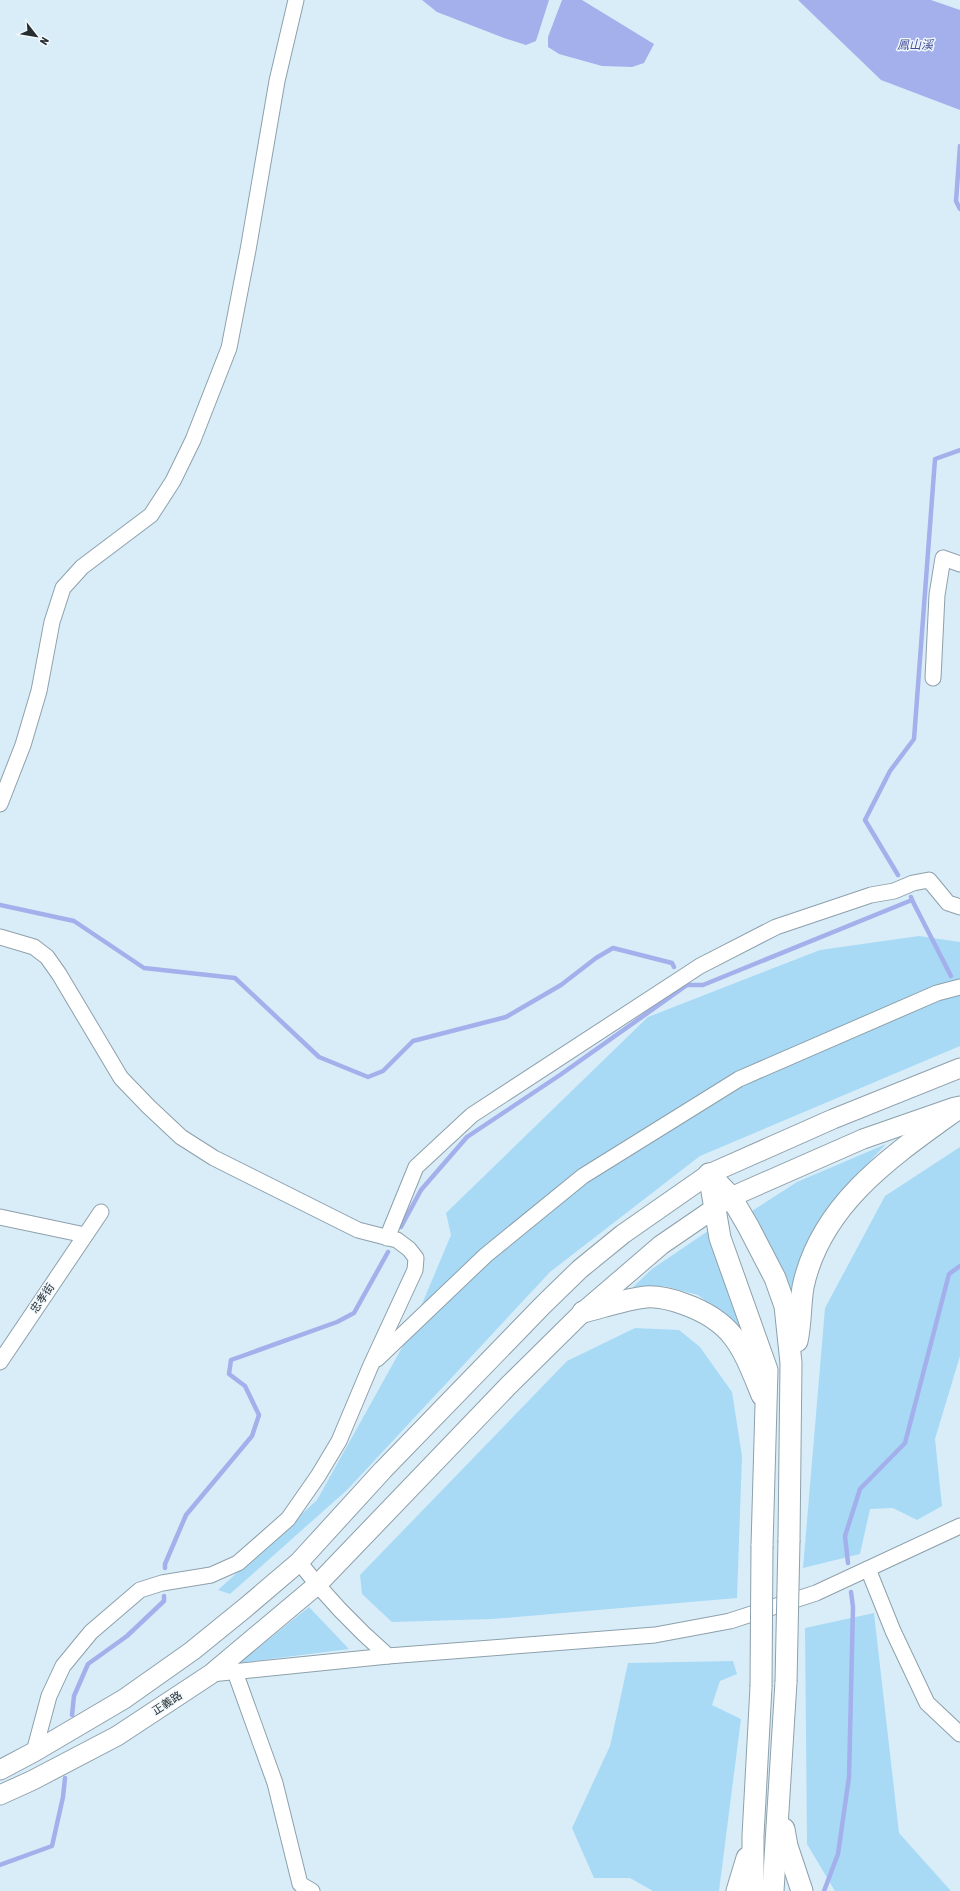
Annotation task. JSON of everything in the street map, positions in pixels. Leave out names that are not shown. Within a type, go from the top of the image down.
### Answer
[{"type":"highway","points":[[791,1363],[797,1338],[803,1287],[817,1246],[841,1206],[868,1176],[960,1106]]},
{"type":"highway","points":[[709,1174],[723,1202],[748,1226],[775,1278],[785,1306],[791,1363],[786,1682],[773,1891]]},
{"type":"highway","points":[[723,1202],[720,1238],[767,1370],[760,1687],[753,1836],[753,1891]]},
{"type":"highway","points":[[583,1312],[646,1297],[674,1301],[701,1310],[721,1322],[742,1348],[767,1406]]},
{"type":"highway","points":[[779,1795],[786,1846],[802,1891]]},
{"type":"highway","points":[[737,1891],[753,1836]]},
{"type":"main road","points":[[0,1770],[34,1752],[124,1699],[192,1651],[299,1562],[455,1394],[580,1269],[623,1234],[709,1174],[833,1119],[960,1068]]},
{"type":"main road","name":"正義路","points":[[0,1795],[33,1780],[117,1736],[212,1674],[316,1585],[508,1386],[583,1312],[661,1245],[723,1202],[863,1140],[960,1106]]},
{"type":"street","points":[[0,804],[23,745],[39,691],[52,622],[63,588],[82,567],[151,515],[173,481],[194,440],[229,348],[248,250],[277,81],[296,0]]},
{"type":"street","points":[[933,678],[937,595],[943,558],[960,564]]},
{"type":"street","points":[[387,1238],[416,1167],[472,1115],[700,966],[776,927],[871,895],[894,891],[913,882],[929,880],[948,903],[960,907]]},
{"type":"street","points":[[0,937],[34,947],[47,957],[59,974],[121,1078],[181,1137],[214,1158],[358,1230],[397,1240],[409,1249],[416,1258],[415,1270],[371,1365],[339,1441],[318,1476],[288,1519],[238,1563],[211,1575],[162,1583],[140,1590],[91,1632],[63,1666],[49,1696],[34,1752]]},
{"type":"street","points":[[371,1365],[486,1254],[583,1176],[739,1079],[937,993],[960,987]]},
{"type":"street","name":"忠孝街","points":[[0,1362],[101,1212]]},
{"type":"street","points":[[0,1217],[85,1235]]},
{"type":"street","points":[[212,1674],[388,1656],[655,1635],[730,1621],[816,1593],[960,1526]]},
{"type":"street","points":[[299,1562],[316,1585],[351,1623],[388,1656]]},
{"type":"street","points":[[868,1569],[892,1631],[927,1703],[960,1734]]},
{"type":"street","points":[[235,1672],[275,1783],[300,1884],[312,1891]]},
{"type":"shaded area","points":[[919,936],[960,942],[960,1046],[700,1156],[550,1272],[347,1490],[230,1594],[218,1590],[317,1500],[409,1335],[451,1235],[446,1213],[648,1017],[820,950]]},
{"type":"shaded area","points":[[886,1144],[841,1194],[828,1211],[806,1248],[797,1268],[790,1291],[749,1213],[797,1182]]},
{"type":"shaded area","points":[[960,1147],[960,1356],[935,1439],[942,1506],[917,1520],[893,1508],[870,1509],[860,1554],[803,1568],[825,1308],[885,1196]]},
{"type":"shaded area","points":[[708,1231],[755,1354],[732,1321],[698,1295],[664,1286],[633,1287],[652,1269]]},
{"type":"shaded area","points":[[635,1328],[679,1330],[700,1347],[732,1392],[742,1456],[737,1598],[492,1619],[392,1622],[362,1594],[360,1575],[567,1361]]},
{"type":"shaded area","points":[[309,1607],[349,1649],[239,1663]]},
{"type":"shaded area","points":[[874,1613],[899,1833],[951,1891],[835,1891],[807,1844],[805,1628]]},
{"type":"shaded area","points":[[733,1661],[737,1674],[720,1681],[712,1705],[741,1719],[719,1891],[653,1891],[630,1878],[594,1878],[572,1828],[610,1746],[628,1663]]},
{"type":"water","points":[[422,0],[549,0],[536,41],[526,45],[437,12]]},
{"type":"water","points":[[562,0],[582,0],[654,44],[644,63],[632,67],[602,66],[559,54],[548,47],[548,37]]},
{"type":"water","name":"鳳山溪","points":[[798,0],[931,0],[960,10],[960,110],[881,80]]},
{"type":"waterway","points":[[960,146],[956,201],[960,209]]},
{"type":"waterway","points":[[898,875],[865,820],[890,771],[914,739],[935,459],[960,450]]},
{"type":"waterway","points":[[686,985],[703,985],[912,900],[911,897]]},
{"type":"waterway","points":[[912,900],[951,976]]},
{"type":"waterway","points":[[0,905],[74,921],[144,968],[235,978],[319,1057],[368,1077],[383,1071],[413,1041],[506,1017],[561,985],[596,958],[613,948],[672,963],[674,967]]},
{"type":"waterway","points":[[401,1227],[421,1190],[467,1137],[560,1075],[687,985]]},
{"type":"waterway","points":[[165,1568],[165,1564],[186,1515],[252,1436],[259,1415],[245,1386],[229,1374],[231,1360],[337,1322],[354,1313],[388,1252]]},
{"type":"waterway","points":[[848,1563],[845,1536],[860,1489],[905,1443],[949,1274],[960,1266]]},
{"type":"waterway","points":[[824,1891],[838,1854],[849,1777],[853,1607],[851,1592]]},
{"type":"waterway","points":[[72,1715],[74,1696],[88,1664],[127,1636],[164,1601],[164,1596]]},
{"type":"waterway","points":[[0,1865],[52,1846],[63,1797],[65,1778]]}]
